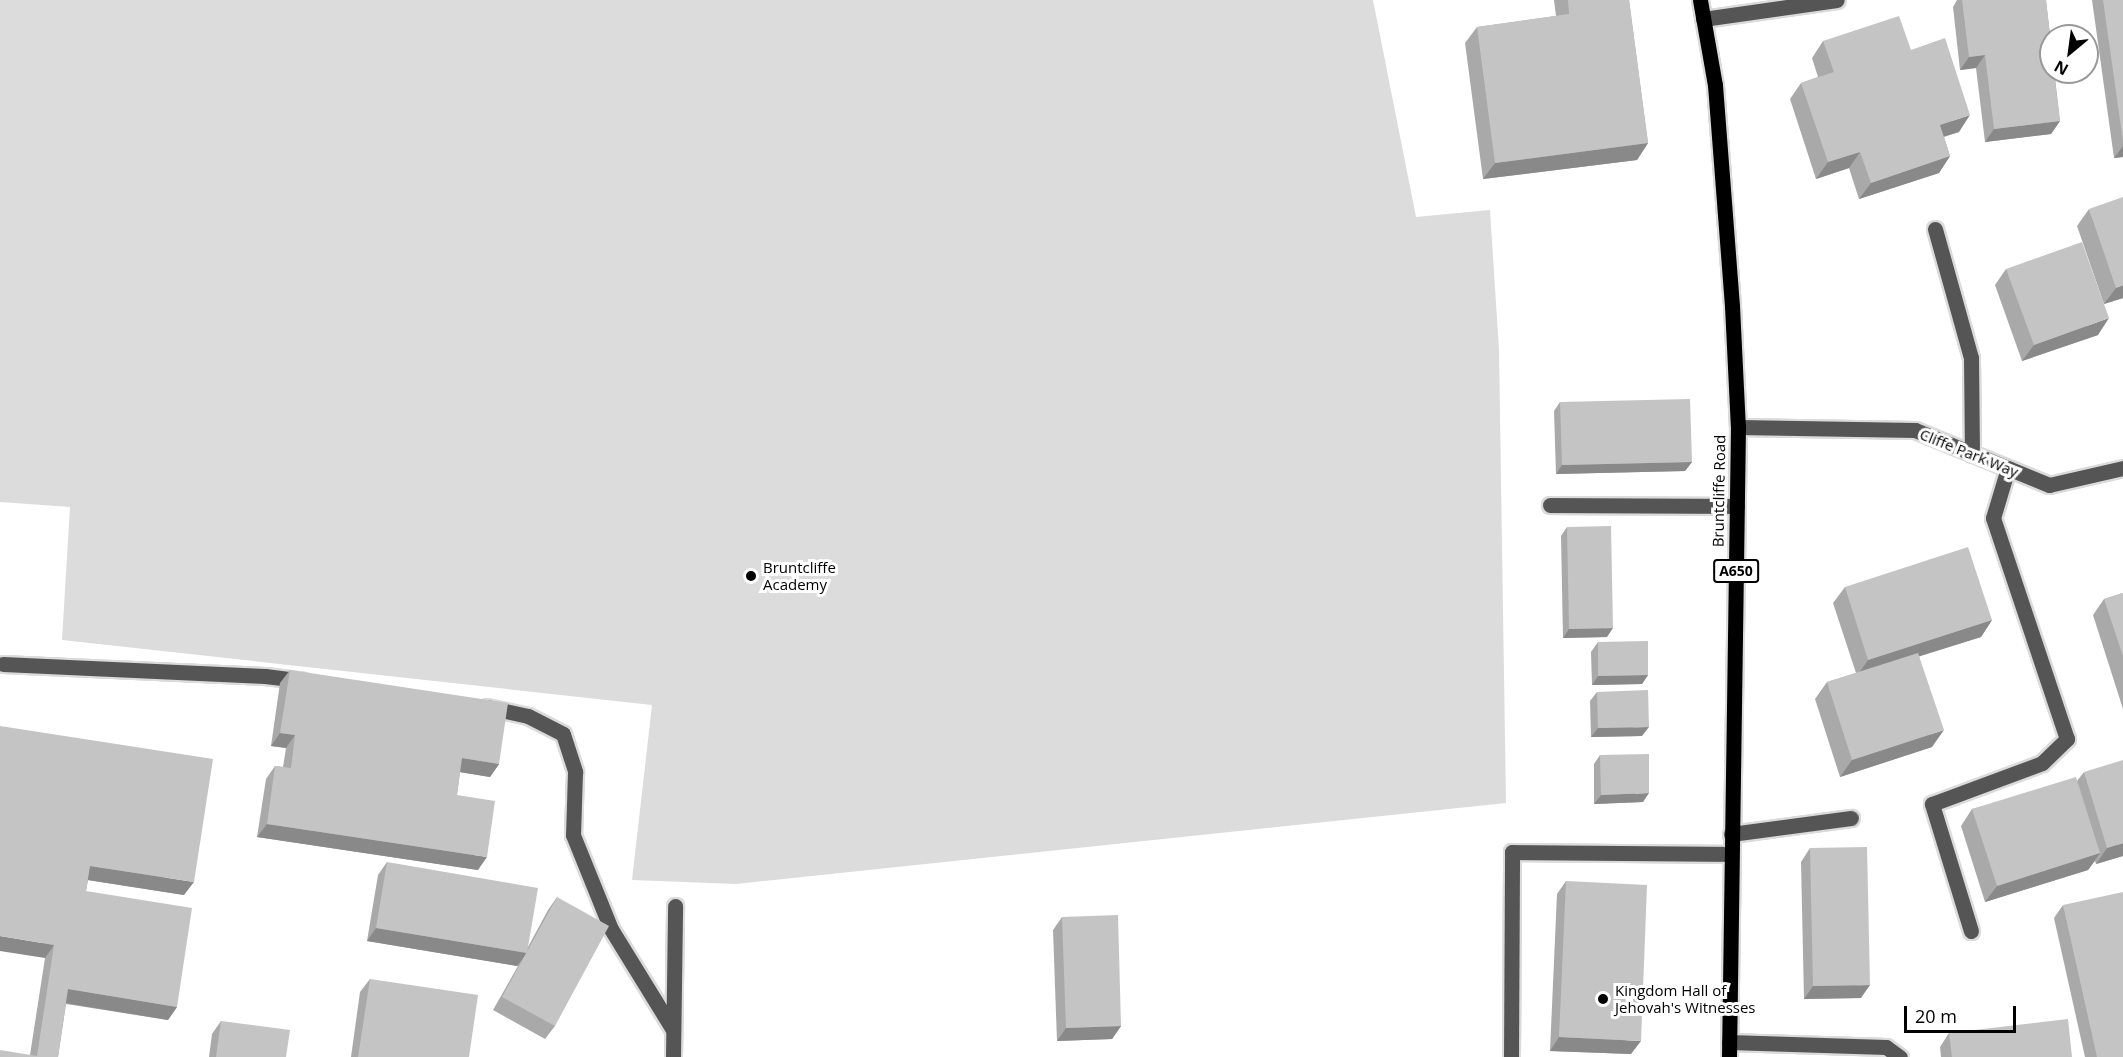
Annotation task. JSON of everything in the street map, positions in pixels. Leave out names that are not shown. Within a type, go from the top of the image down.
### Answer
[{"type":"main road","name":"Bruntcliffe Road","points":[[1700,0],[1716,97],[1732,306],[1738,427],[1729,1050]]},
{"type":"street","points":[[1703,20],[1837,0]]},
{"type":"street","points":[[1935,229],[1971,358],[1972,454]]},
{"type":"street","name":"Cliffe Park Way","points":[[1738,427],[1915,430],[2049,485],[2123,468]]},
{"type":"street","points":[[1971,931],[1932,804],[2042,763],[2067,739],[1993,518],[2008,468]]},
{"type":"street","points":[[1550,506],[1737,506]]},
{"type":"street","points":[[3,664],[265,676],[321,683]]},
{"type":"street","points":[[469,703],[528,716],[563,734],[575,772],[573,835],[611,929],[672,1028]]},
{"type":"street","points":[[1731,834],[1851,818]]},
{"type":"street","points":[[1511,1057],[1512,852],[1731,854]]},
{"type":"street","points":[[673,1057],[675,906]]},
{"type":"street","points":[[1729,1050],[1886,1047],[1900,1057]]},
{"type":"shaded area","name":"Bruntcliffe Academy","points":[[0,0],[1373,0],[1416,217],[1490,210],[1499,350],[1506,803],[736,884],[632,880],[652,705],[62,640],[70,507],[0,502]]},
{"type":"building","points":[[1568,0],[1629,0],[1648,143],[1495,163],[1477,27],[1569,14]]},
{"type":"building","points":[[1962,0],[2046,0],[2049,24],[2039,24],[2039,84],[2055,84],[2060,121],[1994,129],[1985,55],[1969,57]]},
{"type":"building","points":[[2103,0],[2123,0],[2123,141]]},
{"type":"building","points":[[1899,16],[1911,50],[1945,38],[1970,115],[1940,125],[1950,156],[1871,183],[1860,152],[1828,162],[1801,83],[1834,72],[1823,41]]},
{"type":"building","points":[[2123,197],[2123,285],[2116,288],[2089,209]]},
{"type":"building","points":[[2082,242],[2109,318],[2034,345],[2006,269]]},
{"type":"building","points":[[1690,399],[1692,462],[1562,465],[1560,402]]},
{"type":"building","points":[[1611,526],[1613,628],[1569,629],[1567,527]]},
{"type":"building","points":[[1968,547],[1992,620],[1868,660],[1845,587]]},
{"type":"building","points":[[2123,593],[2123,656],[2104,599]]},
{"type":"building","points":[[1648,641],[1648,675],[1598,676],[1598,642]]},
{"type":"building","points":[[1918,653],[1944,730],[1852,760],[1827,682]]},
{"type":"building","points":[[290,670],[508,703],[499,764],[462,758],[457,795],[495,801],[487,857],[267,824],[275,766],[291,768],[295,735],[280,733]]},
{"type":"building","points":[[1648,690],[1649,727],[1598,728],[1597,692]]},
{"type":"building","points":[[0,726],[213,759],[194,882],[90,866],[86,891],[192,908],[177,1007],[68,989],[58,1057],[0,1057],[0,1050],[37,1056],[54,945],[0,936]]},
{"type":"building","points":[[1649,754],[1649,793],[1601,795],[1600,755]]},
{"type":"building","points":[[2123,760],[2123,843],[2107,848],[2084,772]]},
{"type":"building","points":[[2076,777],[2100,853],[1997,886],[1972,809]]},
{"type":"building","points":[[1867,847],[1870,985],[1813,986],[1810,848]]},
{"type":"building","points":[[387,862],[538,888],[527,953],[376,928]]},
{"type":"building","points":[[1566,881],[1647,885],[1641,1041],[1559,1037]]},
{"type":"building","points":[[2123,892],[2123,1057],[2097,1057],[2063,905]]},
{"type":"building","points":[[557,897],[609,926],[555,1026],[502,997]]},
{"type":"building","points":[[1118,915],[1121,1026],[1066,1028],[1062,917]]},
{"type":"building","points":[[370,979],[478,995],[469,1057],[358,1057]]},
{"type":"building","points":[[2068,1019],[2072,1057],[1952,1057],[1949,1033]]},
{"type":"building","points":[[221,1021],[290,1030],[286,1057],[216,1057]]},
{"type":"place","name":"Bruntcliffe Academy","points":[[751,576]]},
{"type":"place","name":"Kingdom Hall of Jehovah's Witnesses","points":[[1603,999]]}]
